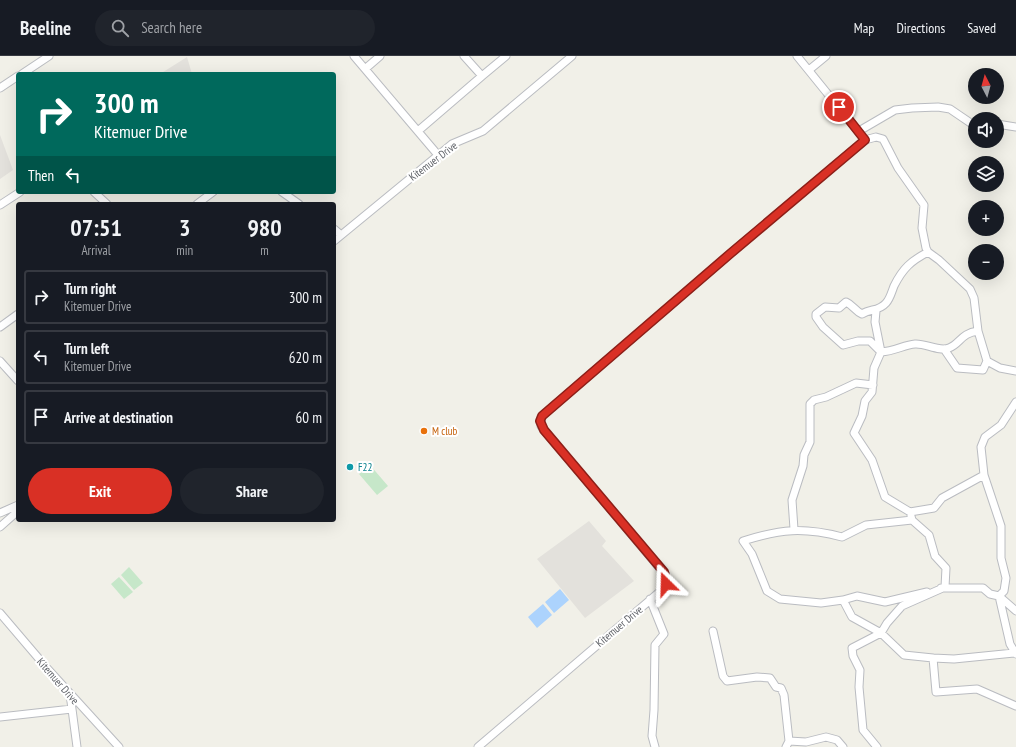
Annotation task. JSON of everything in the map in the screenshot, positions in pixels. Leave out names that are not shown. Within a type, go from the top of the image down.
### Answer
[{"type":"street","points":[[25,72],[49,56]]},
{"type":"street","points":[[354,56],[438,155]]},
{"type":"street","points":[[365,69],[380,56]]},
{"type":"street","points":[[464,56],[482,76]]},
{"type":"street","points":[[418,131],[506,56]]},
{"type":"street","name":"Kitemuer Drive","points":[[336,239],[452,144],[483,131],[572,56]]},
{"type":"street","points":[[798,56],[865,140],[876,137],[883,139],[888,147],[891,157],[924,205],[922,228],[928,252],[940,260],[970,289],[974,298],[978,331],[987,361],[983,370],[957,368],[944,349]]},
{"type":"street","points":[[808,70],[826,56]]},
{"type":"street","points":[[0,88],[16,77]]},
{"type":"street","points":[[859,132],[895,110],[912,108],[938,107],[950,109],[968,121]]},
{"type":"street","points":[[1004,125],[1016,127]]},
{"type":"street","name":"Kitemuer Drive","points":[[478,747],[663,589],[666,584],[664,572],[541,426],[542,416],[865,140]]},
{"type":"street","points":[[0,205],[17,194]]},
{"type":"street","points":[[96,194],[105,202]]},
{"type":"street","points":[[200,202],[210,194]]},
{"type":"street","points":[[285,194],[296,202]]},
{"type":"street","points":[[336,231],[341,235]]},
{"type":"street","points":[[928,252],[908,264],[896,282],[887,302],[876,311],[866,311],[862,314],[858,312],[852,304],[846,302],[839,308],[825,307],[816,316],[823,327],[843,345],[858,341],[870,341],[881,352],[893,351],[914,344],[944,349],[953,346],[959,339],[971,332],[978,331]]},
{"type":"street","points":[[876,311],[875,322],[881,352],[874,368],[872,392],[866,401],[862,416],[854,433],[857,440],[872,460],[885,497],[910,512],[934,508],[942,498],[984,475]]},
{"type":"street","points":[[0,327],[16,315]]},
{"type":"street","points":[[0,361],[16,379]]},
{"type":"street","points":[[987,361],[1000,368],[1016,371]]},
{"type":"street","points":[[794,529],[792,500],[803,466],[804,455],[810,442],[810,404],[814,400],[826,397],[856,383],[873,385]]},
{"type":"street","points":[[999,596],[1004,591],[1006,578],[1001,558],[1001,526],[984,475],[981,447],[985,437],[1000,425],[1016,402]]},
{"type":"street","points":[[0,513],[16,506]]},
{"type":"street","points":[[910,512],[912,520],[929,535],[935,556],[946,568],[945,587]]},
{"type":"street","points":[[0,527],[16,513]]},
{"type":"street","points":[[912,520],[866,525],[842,537],[828,533],[794,529],[766,534],[743,541],[752,554],[767,591],[780,599],[820,603],[843,600],[857,596],[885,602],[945,587],[984,588],[990,594],[999,596],[1016,610]]},
{"type":"street","points":[[877,747],[863,730],[859,687],[860,670],[853,656],[852,648],[881,634],[887,623],[902,606],[945,587]]},
{"type":"street","points":[[843,600],[852,617],[881,634],[904,655],[954,659],[1015,654],[1010,644],[999,596]]},
{"type":"street","points":[[650,599],[664,634],[655,645],[652,736],[655,747]]},
{"type":"street","name":"Kitemuer Drive","points":[[0,613],[70,694],[119,747]]},
{"type":"street","points":[[712,631],[723,676],[727,681],[757,677],[770,678],[776,687],[781,688],[784,695],[787,745]]},
{"type":"street","points":[[932,658],[936,692],[977,689],[1016,706]]},
{"type":"street","points":[[70,694],[77,747]]},
{"type":"street","points":[[0,717],[72,710]]},
{"type":"street","points":[[778,747],[826,737],[837,740],[843,747]]},
{"type":"shaded area","points":[[187,57],[191,72],[163,72]]},
{"type":"shaded area","points":[[0,135],[13,170],[0,179]]},
{"type":"shaded area","points":[[589,521],[606,541],[602,546],[634,581],[585,618],[537,559]]},
{"type":"green space","points":[[370,465],[388,486],[377,495],[359,474]]},
{"type":"green space","points":[[129,567],[143,583],[134,590],[121,575]]},
{"type":"green space","points":[[119,577],[133,592],[124,599],[111,584]]},
{"type":"water","points":[[560,589],[569,600],[554,613],[545,602]]},
{"type":"water","points":[[543,604],[552,615],[537,628],[528,617]]},
{"type":"place","name":"M club","points":[[424,431]]},
{"type":"place","name":"F22","points":[[350,467]]},
{"type":"route","points":[[666,584],[664,572],[544,430],[540,421],[542,416],[865,140],[839,107]]}]
